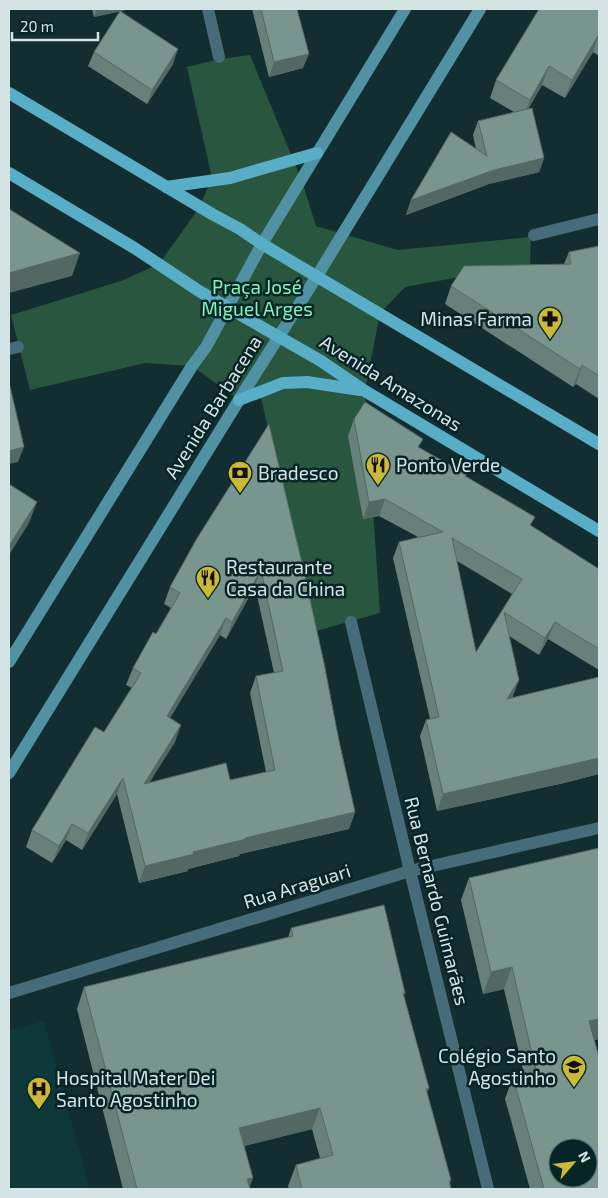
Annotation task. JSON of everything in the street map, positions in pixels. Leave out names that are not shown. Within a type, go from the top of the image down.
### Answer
[{"type":"main road","name":"Avenida Barbacena","points":[[9,662],[192,366],[206,347],[262,244],[405,9]]},
{"type":"main road","name":"Avenida Barbacena","points":[[9,773],[480,9]]},
{"type":"main road","points":[[9,93],[599,444]]},
{"type":"main road","points":[[166,187],[230,178],[317,153]]},
{"type":"main road","name":"Avenida Amazonas","points":[[9,173],[136,249],[227,308],[321,362],[365,391],[599,532]]},
{"type":"main road","points":[[239,400],[283,383],[307,382],[365,391]]},
{"type":"street","points":[[208,9],[219,57]]},
{"type":"street","points":[[534,235],[599,219]]},
{"type":"street","name":"Rua Bernardo Guimarães","points":[[351,622],[488,1189]]},
{"type":"street","name":"Rua Araguari","points":[[9,993],[410,871],[599,828]]},
{"type":"shaded area","name":"Hospital Mater Dei Santo Agostinho","points":[[44,1021],[90,1189],[9,1189],[9,1030]]},
{"type":"green space","name":"Praça José Miguel Arges","points":[[250,55],[302,181],[316,226],[398,250],[531,237],[530,264],[405,287],[380,313],[365,391],[380,613],[316,631],[260,394],[239,400],[192,366],[145,363],[30,390],[11,315],[121,281],[159,264],[199,208],[212,178],[187,67],[220,59]]},
{"type":"building","points":[[261,9],[297,9],[309,54],[274,62]]},
{"type":"building","points":[[539,9],[599,9],[599,34],[572,80],[549,66],[530,100],[496,80]]},
{"type":"building","points":[[120,11],[178,49],[152,90],[94,52]]},
{"type":"building","points":[[532,108],[544,158],[494,170],[411,200],[451,132],[487,156],[478,121]]},
{"type":"building","points":[[9,209],[80,253],[9,273]]},
{"type":"building","points":[[599,246],[599,376],[582,365],[580,369],[451,286],[464,266],[571,264],[569,252]]},
{"type":"building","points":[[9,386],[24,447],[9,451]]},
{"type":"building","points":[[365,402],[423,439],[418,447],[535,517],[530,525],[599,569],[599,649],[555,622],[545,638],[504,612],[519,680],[507,699],[599,677],[599,758],[443,794],[426,720],[439,717],[399,542],[443,532],[385,499],[369,502],[354,419]],"holes":[[[452,538],[522,579],[476,652]]]},
{"type":"building","points":[[269,424],[302,563],[355,812],[245,838],[193,852],[194,854],[145,866],[123,778],[88,833],[72,824],[59,846],[32,830],[95,727],[104,732],[141,673],[133,668],[153,632],[156,634],[180,593],[170,587],[196,540]],"holes":[[[261,570],[283,671],[256,676],[275,770],[230,780],[226,763],[144,784],[181,725],[167,716],[226,618],[232,622]]]},
{"type":"building","points":[[9,484],[37,502],[9,546]]},
{"type":"building","points":[[599,848],[599,1019],[589,1021],[599,1057],[599,1189],[544,1189],[513,1077],[536,1071],[512,967],[491,972],[469,878]]},
{"type":"building","points":[[384,905],[405,993],[403,993],[429,1088],[426,1089],[451,1180],[449,1181],[451,1189],[302,1189],[296,1165],[333,1155],[320,1108],[239,1128],[253,1178],[247,1179],[250,1189],[137,1189],[84,987],[293,936],[291,928]]},
{"type":"place","name":"Minas Farma","points":[[550,340]]},
{"type":"place","name":"Ponto Verde","points":[[378,486]]},
{"type":"place","name":"Bradesco","points":[[240,494]]},
{"type":"place","name":"Restaurante Casa da China","points":[[208,599]]},
{"type":"place","name":"Colégio Santo Agostinho","points":[[574,1088]]},
{"type":"place","name":"Hospital Mater Dei Santo Agostinho","points":[[39,1110]]}]
